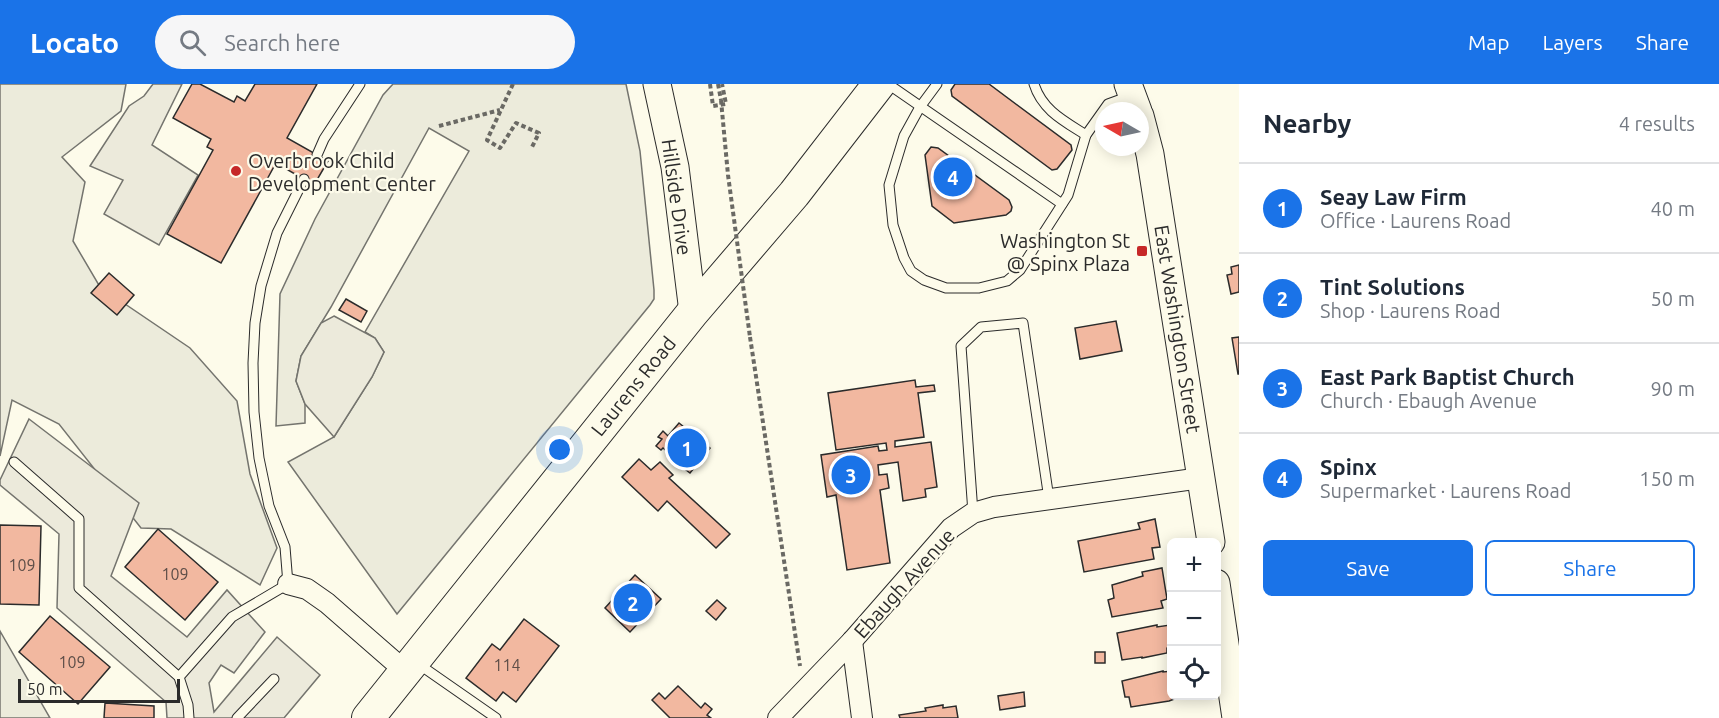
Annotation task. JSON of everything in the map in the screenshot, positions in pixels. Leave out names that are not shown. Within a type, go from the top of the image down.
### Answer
[{"type":"main road","name":"Laurens Road","points":[[368,718],[693,312],[794,194],[879,84]]},
{"type":"street","name":"Hillside Drive","points":[[657,84],[675,167],[693,312]]},
{"type":"street","name":"East Washington Street","points":[[1149,151],[1209,538]]},
{"type":"street","name":"Ebaugh Avenue","points":[[778,718],[852,641],[951,528],[973,513],[994,507],[1201,478]]},
{"type":"street","points":[[288,584],[307,589],[409,666]]},
{"type":"street","points":[[1217,592],[1236,718]]},
{"type":"street","points":[[852,641],[862,718]]},
{"type":"lane","points":[[317,155],[324,139],[360,84]]},
{"type":"lane","points":[[888,84],[1062,204]]},
{"type":"lane","points":[[937,84],[920,107],[904,136],[889,186],[893,225],[911,271],[924,280],[946,288],[979,288],[1007,281],[1020,270],[1068,195],[1086,135],[1095,122]]},
{"type":"lane","points":[[1034,84],[1043,104],[1052,114],[1086,135]]},
{"type":"lane","points":[[179,677],[232,616],[288,584],[285,547],[269,506],[259,458],[254,412],[253,363],[255,323],[261,286],[277,233],[304,179]]},
{"type":"lane","points":[[973,513],[960,346],[981,327],[1023,323],[1049,499]]},
{"type":"lane","points":[[14,462],[79,519],[79,588],[179,677],[188,705],[189,718]]},
{"type":"lane","points":[[409,666],[496,718]]},
{"type":"lane","points":[[237,718],[274,680]]},
{"type":"path","points":[[513,84],[487,140],[500,148],[516,123],[539,133],[531,149]]},
{"type":"path","points":[[710,84],[712,106],[721,102]]},
{"type":"path","points":[[720,84],[728,175],[800,668]]},
{"type":"path","points":[[439,126],[501,110]]},
{"type":"shaded area","points":[[0,84],[126,84],[121,111],[62,157],[85,182],[73,241],[100,287],[190,348],[237,401],[250,474],[277,548],[260,585],[171,529],[141,528],[59,424],[12,400],[0,456]]},
{"type":"shaded area","points":[[153,84],[182,84],[152,145],[198,175],[159,245],[104,214],[123,180],[90,166],[129,106],[144,96]]},
{"type":"shaded area","points":[[393,84],[626,84],[640,151],[654,290],[654,299],[650,305],[397,614],[288,462],[334,437],[372,377],[384,352],[375,338],[365,332],[469,151],[429,128],[331,307],[301,356],[296,381],[305,404],[305,423],[276,426],[280,294],[315,219],[383,95]]},
{"type":"shaded area","points":[[334,316],[375,338],[384,352],[372,377],[334,437],[305,404],[296,381],[301,356],[321,323]]},
{"type":"shaded area","points":[[29,419],[139,503],[111,576],[187,637],[227,590],[265,632],[234,673],[221,665],[209,683],[214,712],[277,637],[320,675],[284,718],[167,718],[166,702],[57,608],[59,534],[0,485],[0,480]]},
{"type":"shaded area","points":[[0,631],[50,718],[0,718]]},
{"type":"building","name":"Overbrook Child Development Center","points":[[192,84],[200,84],[234,102],[237,96],[245,101],[255,84],[317,84],[287,138],[328,161],[314,185],[276,163],[221,263],[167,234],[213,150],[207,147],[211,139],[173,118]]},
{"type":"building","points":[[955,84],[989,84],[1071,145],[1072,150],[1057,169],[1052,170],[952,96],[951,90]]},
{"type":"building","points":[[931,147],[938,148],[1009,200],[1011,211],[1006,215],[954,223],[932,206],[925,155]]},
{"type":"building","points":[[1239,265],[1239,292],[1231,294],[1227,275],[1232,274],[1231,267]]},
{"type":"building","points":[[109,273],[134,295],[117,315],[91,293]]},
{"type":"building","points":[[346,299],[367,311],[361,322],[339,310]]},
{"type":"building","points":[[1116,321],[1122,351],[1080,359],[1075,328]]},
{"type":"building","points":[[1239,337],[1239,374],[1238,374],[1232,338]]},
{"type":"building","points":[[915,380],[916,387],[934,385],[935,391],[918,393],[924,437],[895,441],[895,447],[931,442],[937,487],[925,489],[926,497],[903,501],[898,462],[878,465],[879,475],[887,474],[889,488],[880,490],[890,563],[847,570],[836,495],[827,497],[821,455],[878,446],[879,451],[887,450],[886,443],[836,450],[828,393]]},
{"type":"building","points":[[679,423],[710,448],[690,473],[668,456],[670,454],[663,448],[661,450],[656,446],[662,439],[658,437],[663,431],[668,436]]},
{"type":"building","points":[[639,459],[651,470],[660,462],[673,475],[669,478],[730,534],[716,548],[667,501],[658,511],[622,477]]},
{"type":"building","points":[[1155,519],[1160,547],[1152,548],[1154,559],[1084,572],[1078,541],[1140,529],[1138,523]]},
{"type":"building","points":[[0,525],[41,526],[39,605],[0,604]]},
{"type":"building","points":[[158,529],[218,582],[185,620],[125,567]]},
{"type":"building","points":[[1162,568],[1167,599],[1161,601],[1163,608],[1112,617],[1108,600],[1114,598],[1112,585],[1143,576],[1142,572]]},
{"type":"building","points":[[635,575],[661,599],[630,632],[605,608]]},
{"type":"building","points":[[717,600],[726,608],[716,620],[706,611]]},
{"type":"building","points":[[50,616],[110,667],[78,704],[19,652]]},
{"type":"building","points":[[524,619],[559,646],[516,702],[503,692],[496,701],[466,678],[492,644],[500,650]]},
{"type":"building","points":[[1157,625],[1157,627],[1167,625],[1167,653],[1122,660],[1117,633]]},
{"type":"building","points":[[1095,652],[1105,652],[1105,663],[1095,663]]},
{"type":"building","points":[[1167,672],[1167,700],[1172,700],[1131,707],[1129,697],[1125,697],[1122,681]]},
{"type":"building","points":[[678,686],[701,708],[705,703],[712,709],[707,715],[711,718],[670,718],[652,700],[659,693],[665,699]]},
{"type":"building","points":[[1024,692],[1025,706],[1000,710],[998,696]]},
{"type":"building","points":[[105,703],[154,706],[154,718],[104,718]]},
{"type":"building","points":[[943,705],[943,708],[956,706],[958,718],[900,718],[899,715],[926,711],[925,708]]},
{"type":"place","name":"Overbrook Child Development Center","points":[[236,171]]},
{"type":"place","name":"Spinx","points":[[953,177]]},
{"type":"place","name":"Washington St @ Spinx Plaza","points":[[1142,251]]},
{"type":"place","name":"Seay Law Firm","points":[[687,448]]},
{"type":"place","name":"East Park Baptist Church","points":[[851,475]]},
{"type":"place","name":"Tint Solutions","points":[[633,603]]}]
